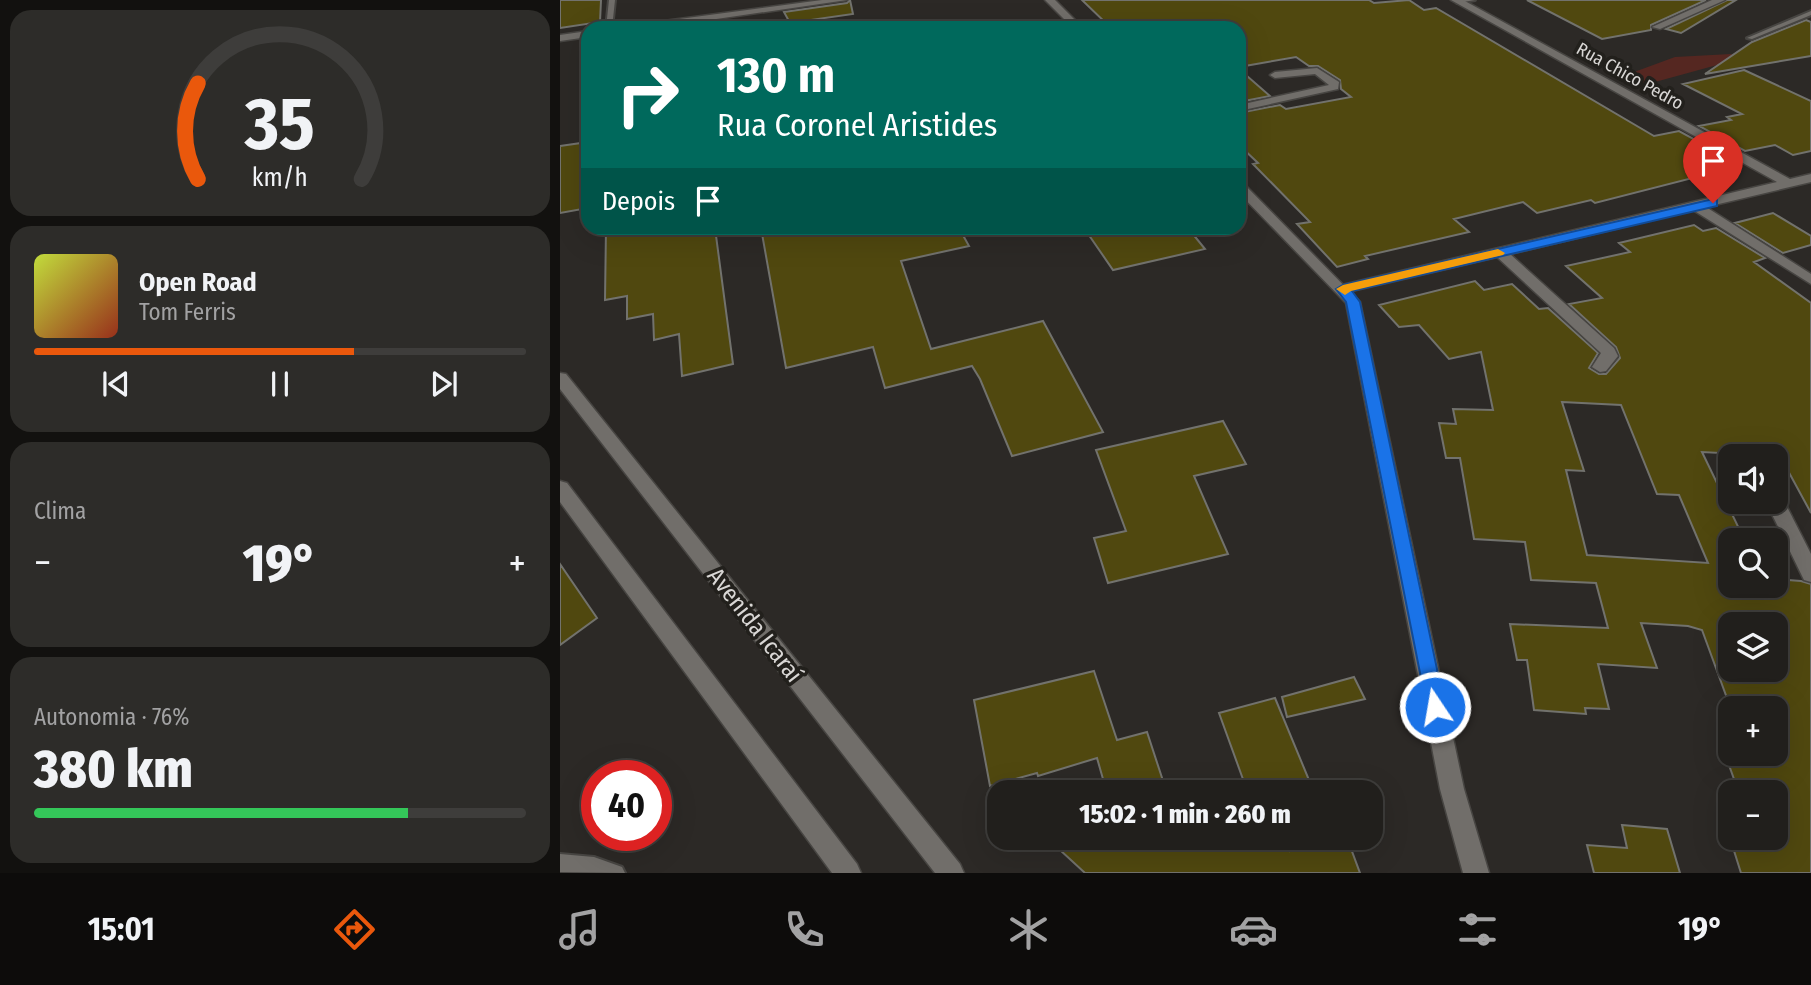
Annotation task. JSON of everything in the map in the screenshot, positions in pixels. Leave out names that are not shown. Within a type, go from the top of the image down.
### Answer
[{"type":"street","points":[[686,21],[842,0]]},
{"type":"street","points":[[1050,0],[1071,21]]},
{"type":"street","points":[[1657,27],[1720,0]]},
{"type":"street","name":"Rua Chico Pedro","points":[[1458,1],[1788,183]]},
{"type":"street","points":[[560,38],[581,35]]},
{"type":"street","points":[[1246,107],[1329,89],[1335,84],[1317,71],[1275,75]]},
{"type":"street","points":[[1343,289],[1811,178]]},
{"type":"street","points":[[1246,193],[1353,302],[1452,789],[1476,873]]},
{"type":"street","points":[[1699,206],[1811,280]]},
{"type":"street","points":[[1500,252],[1608,351],[1610,356],[1600,367]]},
{"type":"street","name":"Avenida Icaraí","points":[[560,378],[951,873]]},
{"type":"street","points":[[560,488],[848,873]]},
{"type":"street","points":[[1781,514],[1811,574]]},
{"type":"lane","points":[[610,21],[612,0]]},
{"type":"lane","points":[[1458,1],[1472,0]]},
{"type":"lane","points":[[1750,38],[1811,13]]},
{"type":"lane","points":[[560,863],[594,866],[616,873]]},
{"type":"shaded area","points":[[1731,54],[1739,59],[1644,85],[1626,75],[1675,57]]},
{"type":"building","points":[[560,0],[601,0],[600,21],[581,21],[581,25],[560,28]]},
{"type":"building","points":[[850,0],[853,14],[789,21],[784,12],[847,3]]},
{"type":"building","points":[[1082,0],[1369,0],[1374,3],[1409,0],[1424,10],[1436,8],[1654,136],[1679,131],[1725,156],[1706,160],[1724,170],[1595,203],[1591,200],[1537,213],[1523,202],[1454,219],[1469,232],[1365,256],[1368,259],[1337,267],[1297,224],[1310,222],[1253,164],[1258,163],[1246,152],[1246,112],[1280,105],[1286,109],[1351,97],[1341,89],[1340,80],[1318,66],[1309,66],[1296,57],[1246,66],[1246,21],[1104,21]]},
{"type":"building","points":[[1527,0],[1706,0],[1651,25],[1651,30],[1602,39]]},
{"type":"building","points":[[1727,0],[1736,0],[1681,33],[1666,29]]},
{"type":"building","points":[[1806,20],[1811,22],[1811,56],[1705,74],[1752,42]]},
{"type":"building","points":[[1744,70],[1811,101],[1811,151],[1793,155],[1775,145],[1745,151],[1699,126],[1731,120],[1727,117],[1742,114],[1683,84]]},
{"type":"building","points":[[1246,75],[1270,96],[1246,101]]},
{"type":"building","points":[[581,143],[581,209],[560,213],[560,146]]},
{"type":"building","points":[[1773,213],[1811,236],[1811,245],[1783,253],[1735,223]]},
{"type":"building","points":[[1694,225],[1703,231],[1716,228],[1765,258],[1754,262],[1811,303],[1811,513],[1788,471],[1788,444],[1718,444],[1718,453],[1702,452],[1718,485],[1718,514],[1732,514],[1739,528],[1718,528],[1718,598],[1788,598],[1788,580],[1811,584],[1811,873],[1741,873],[1734,850],[1788,850],[1788,780],[1734,780],[1729,766],[1788,766],[1788,696],[1726,696],[1721,682],[1788,682],[1788,612],[1718,612],[1718,674],[1702,630],[1688,626],[1641,623],[1657,668],[1598,664],[1609,709],[1585,708],[1586,714],[1534,710],[1527,660],[1517,660],[1510,624],[1608,628],[1596,583],[1531,580],[1525,542],[1474,539],[1460,458],[1446,458],[1439,423],[1456,424],[1453,409],[1493,410],[1481,352],[1449,359],[1419,325],[1399,327],[1379,305],[1475,281],[1484,290],[1512,284],[1539,309],[1548,308],[1598,353],[1589,368],[1599,374],[1606,374],[1620,358],[1616,347],[1569,304],[1602,298],[1566,266],[1630,252],[1619,243]],"holes":[[[1562,402],[1621,405],[1657,494],[1679,495],[1708,563],[1587,555],[1566,470],[1584,471]]]},
{"type":"building","points":[[606,235],[716,235],[733,364],[682,376],[679,334],[654,340],[653,314],[627,319],[627,296],[605,300]]},
{"type":"building","points":[[762,235],[963,235],[969,246],[901,261],[931,349],[1043,321],[1103,432],[1012,456],[972,366],[885,388],[873,347],[786,368]]},
{"type":"building","points":[[1089,235],[1194,235],[1205,249],[1113,270]]},
{"type":"building","points":[[1223,421],[1246,464],[1194,476],[1228,554],[1108,583],[1094,538],[1126,531],[1096,450]]},
{"type":"building","points":[[560,564],[597,618],[560,645]]},
{"type":"building","points":[[1094,671],[1117,740],[1147,732],[1163,780],[1103,780],[1097,758],[1038,776],[1037,773],[1012,780],[989,780],[974,700]]},
{"type":"building","points":[[1354,677],[1365,699],[1287,717],[1282,697]]},
{"type":"building","points":[[1275,698],[1309,780],[1243,780],[1219,713]]},
{"type":"building","points":[[1622,825],[1667,829],[1680,873],[1594,873],[1587,845],[1627,848]]},
{"type":"building","points":[[1060,850],[1351,850],[1360,873],[1085,873]]},
{"type":"slow traffic","points":[[1345,291],[1343,289],[1498,253]]},
{"type":"route","points":[[1435,707],[1353,302],[1343,289],[1713,203]]}]
